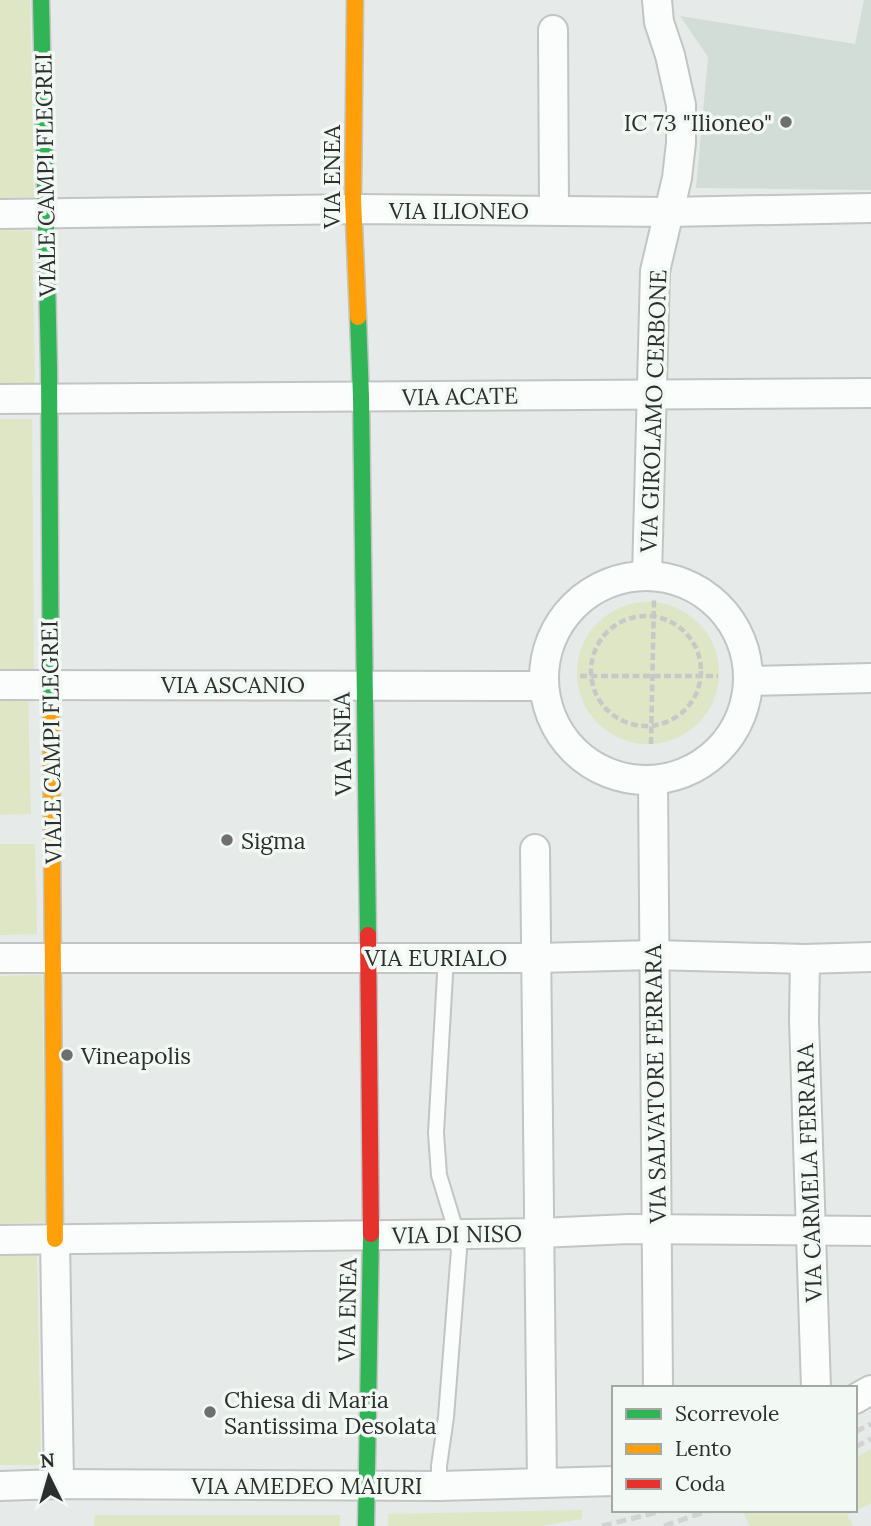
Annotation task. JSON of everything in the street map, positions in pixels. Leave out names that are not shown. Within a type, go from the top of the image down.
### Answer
[{"type":"street","name":"VIALE CAMPI FLEGREI","points":[[41,0],[47,214],[49,684],[59,1484]]},
{"type":"street","name":"VIA GIROLAMO CERBONE","points":[[650,588],[656,271],[677,178],[681,105],[670,55],[659,22],[657,0]]},
{"type":"street","name":"VIA ENEA","points":[[355,1],[353,209],[361,397],[371,1234],[366,1526]]},
{"type":"street","points":[[553,30],[554,210]]},
{"type":"street","name":"VIA ILIONEO","points":[[0,214],[353,209],[669,212],[871,208]]},
{"type":"street","name":"VIA ACATE","points":[[0,399],[871,393]]},
{"type":"street","points":[[619,580],[650,588],[673,580],[698,590],[720,607],[736,629],[746,654],[748,681],[745,706],[740,718],[718,751],[697,767],[673,777],[653,780],[617,776],[589,763],[566,742],[550,716],[544,686],[546,657],[550,645],[555,631],[571,608],[593,591],[619,580]]},
{"type":"street","points":[[748,681],[871,678]]},
{"type":"street","name":"VIA ASCANIO","points":[[0,685],[544,686]]},
{"type":"street","name":"VIA SALVATORE FERRARA","points":[[653,780],[658,1386]]},
{"type":"street","points":[[535,849],[542,1483]]},
{"type":"street","name":"VIA EURIALO","points":[[0,958],[537,958],[653,955],[805,959],[871,957]]},
{"type":"street","name":"VIA CARMELA FERRARA","points":[[805,959],[804,1021],[816,1386]]},
{"type":"street","name":"VIA DI NISO","points":[[0,1240],[657,1230],[871,1231]]},
{"type":"street","name":"VIA AMEDEO MAIURI","points":[[0,1486],[439,1486],[612,1481]]},
{"type":"lane","points":[[439,1486],[459,1250],[439,1175],[436,1133],[446,957]]},
{"type":"path","points":[[650,588],[654,617],[651,744]]},
{"type":"path","points":[[637,617],[654,617],[677,626],[694,644],[700,659],[701,676],[696,694],[686,710],[670,721],[652,726],[635,725],[611,713],[595,693],[591,676],[592,660],[598,645],[608,632],[622,622],[637,617]]},
{"type":"path","points":[[580,676],[718,676]]},
{"type":"shaded area","name":"IC 73 \"Ilioneo\"","points":[[864,0],[871,0],[871,190],[696,188],[708,57],[680,16],[855,44]]},
{"type":"green space","points":[[0,0],[30,0],[34,197],[0,198]]},
{"type":"green space","points":[[0,230],[32,231],[35,387],[0,388]]},
{"type":"green space","points":[[0,419],[32,419],[34,670],[0,670]]},
{"type":"green space","points":[[648,602],[675,607],[698,623],[714,646],[719,673],[714,700],[698,723],[675,739],[648,744],[621,739],[598,723],[582,700],[577,673],[582,646],[598,623],[621,607]]},
{"type":"green space","points":[[28,698],[31,814],[0,815],[0,699]]},
{"type":"green space","points":[[0,844],[35,844],[37,934],[0,935]]},
{"type":"green space","points":[[42,975],[46,1222],[0,1224],[0,976]]},
{"type":"green space","points":[[0,1248],[37,1248],[41,1465],[0,1465]]},
{"type":"green space","points":[[871,1449],[871,1503],[857,1510],[857,1457]]},
{"type":"green space","points":[[582,1510],[582,1519],[542,1526],[388,1526],[388,1514]]},
{"type":"green space","points":[[743,1512],[853,1512],[847,1515],[853,1526],[750,1526]]},
{"type":"green space","points":[[95,1515],[340,1515],[340,1526],[94,1526]]},
{"type":"railway","points":[[857,1431],[871,1424]]},
{"type":"railway","points":[[857,1446],[871,1439]]},
{"type":"railway","points":[[602,1526],[658,1512]]},
{"type":"railway","points":[[664,1526],[704,1512]]},
{"type":"traffic: fast","points":[[41,0],[49,368],[51,709]]},
{"type":"traffic: fast","points":[[358,317],[368,935]]},
{"type":"traffic: fast","points":[[366,1526],[371,1234]]},
{"type":"traffic: slow","points":[[355,1],[353,199],[358,317]]},
{"type":"traffic: slow","points":[[51,709],[55,1239]]},
{"type":"traffic: jam","points":[[368,935],[371,1234]]},
{"type":"place","name":"IC 73 \"Ilioneo\"","points":[[786,122]]},
{"type":"place","name":"Sigma","points":[[227,840]]},
{"type":"place","name":"Vineapolis","points":[[67,1055]]},
{"type":"place","name":"Chiesa di Maria Santissima Desolata","points":[[210,1412]]}]
